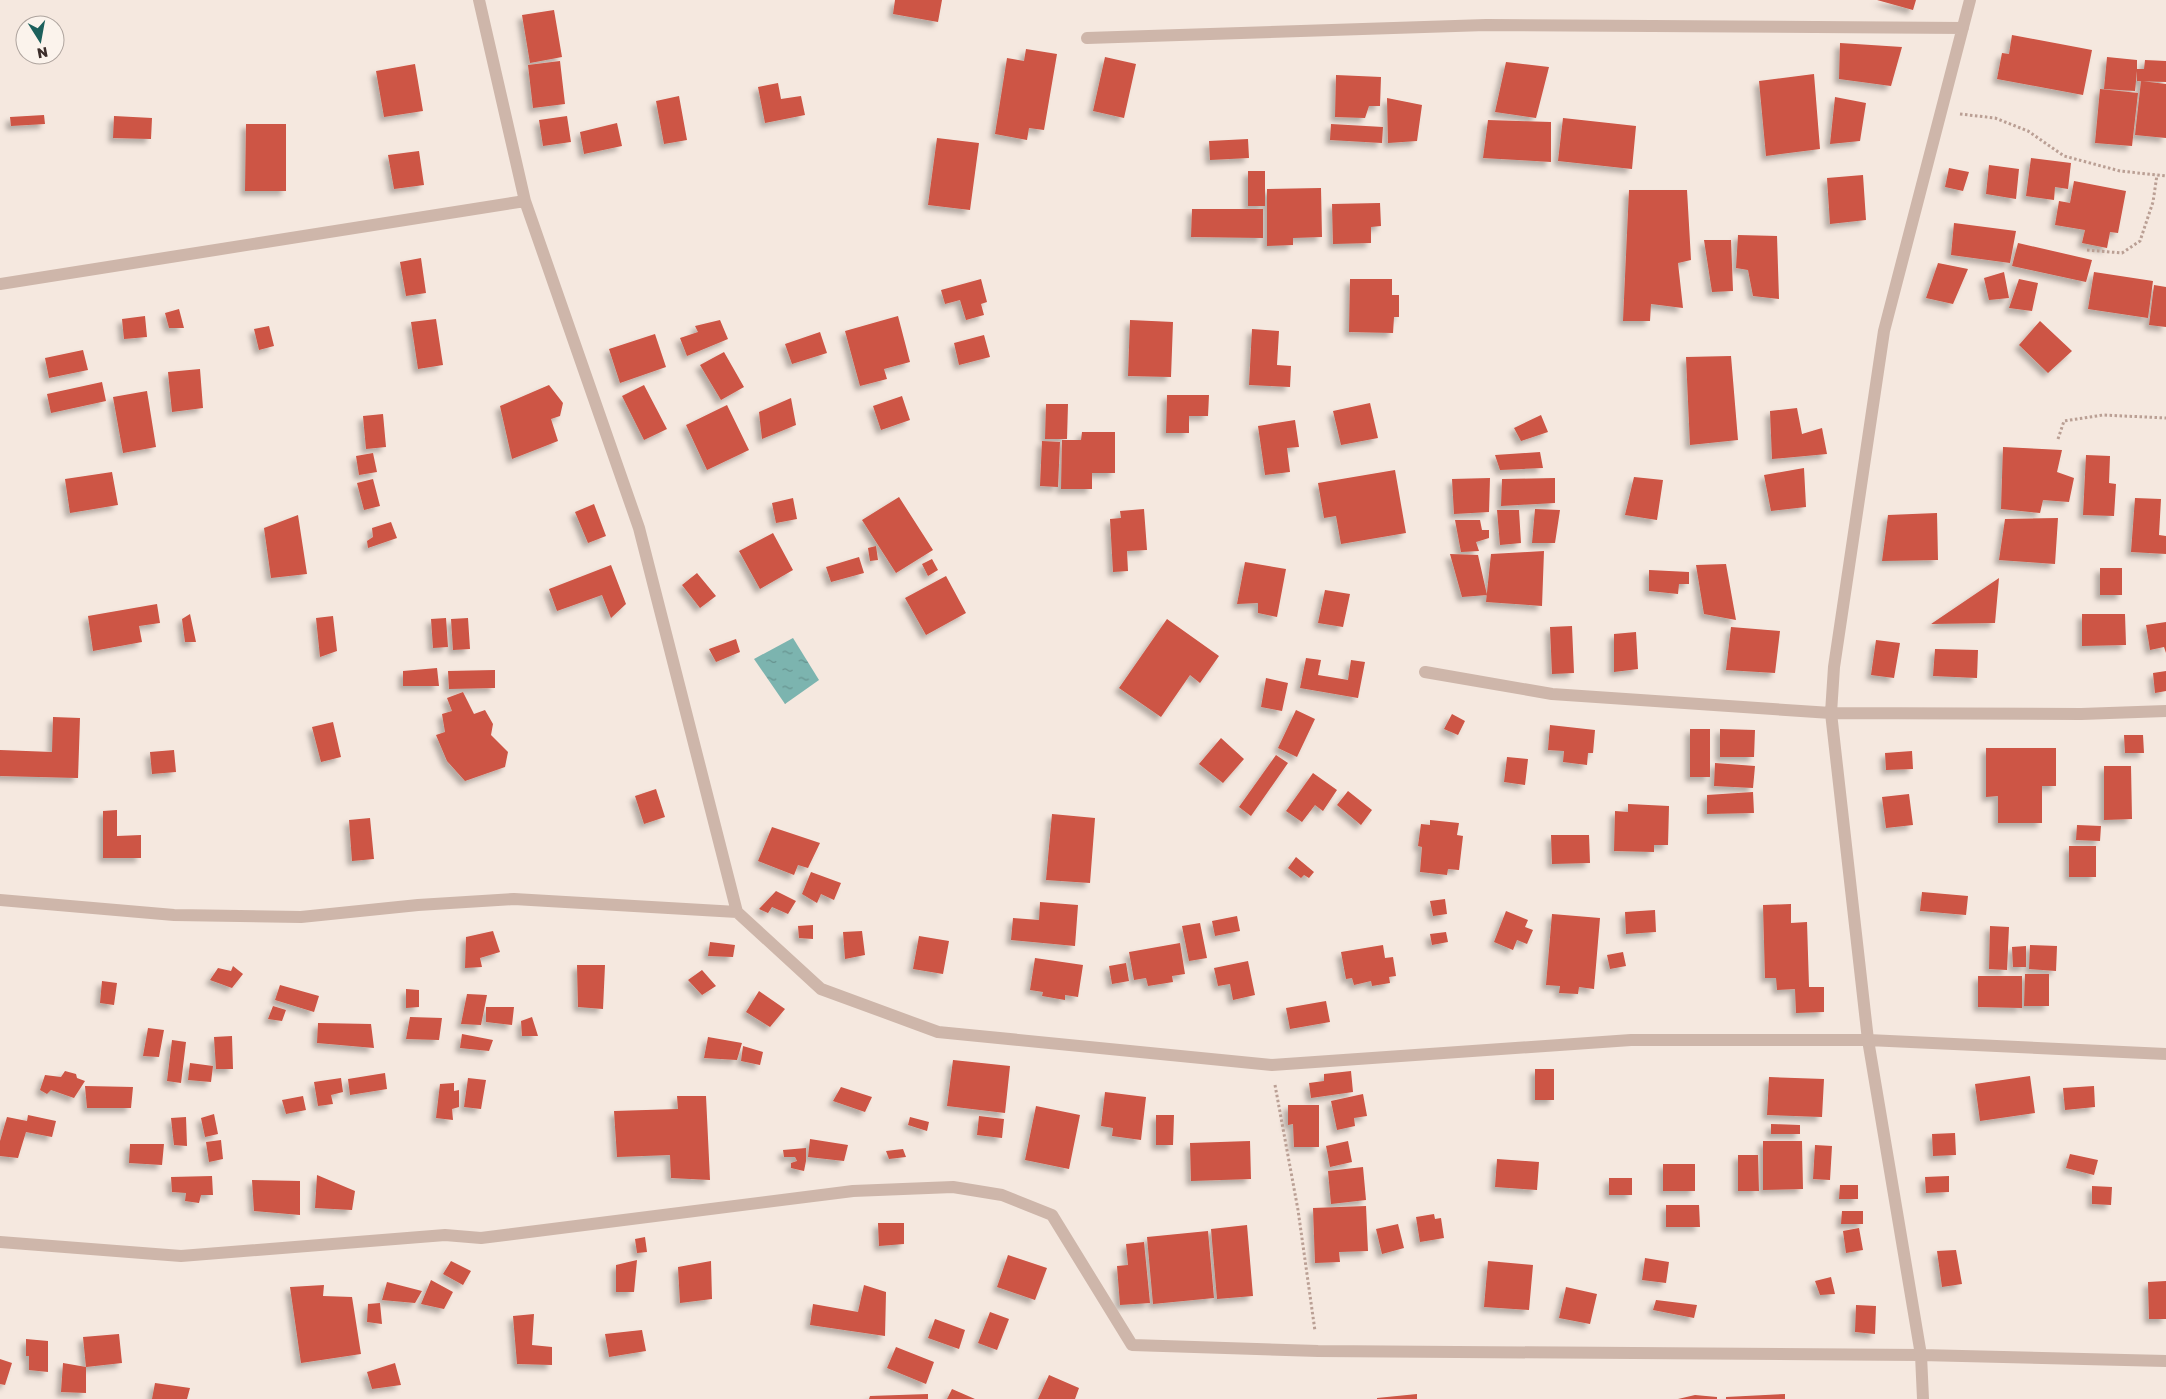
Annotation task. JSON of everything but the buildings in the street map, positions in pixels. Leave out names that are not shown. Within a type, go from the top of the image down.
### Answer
[{"type":"street","points":[[479,0],[525,201],[639,528],[737,912],[821,989],[938,1032],[1272,1065],[1631,1040],[1868,1040],[2166,1054]]},
{"type":"street","points":[[1923,1399],[1921,1355],[1868,1040],[1831,713],[1834,667],[1884,331],[1970,0]]},
{"type":"street","points":[[1087,38],[1486,25],[1963,28]]},
{"type":"street","points":[[0,284],[525,201]]},
{"type":"street","points":[[1426,672],[1552,694],[1831,713],[2081,714],[2166,712]]},
{"type":"street","points":[[0,900],[174,914],[301,917],[418,905],[514,899],[737,912]]},
{"type":"street","points":[[0,1242],[182,1256],[445,1235],[481,1238],[853,1191],[953,1187],[1002,1195],[1052,1215],[1132,1345],[1318,1351],[1921,1355],[2166,1361]]},
{"type":"path","points":[[1939,120],[1962,113],[1995,118],[2028,130],[2064,156],[2120,171],[2166,176]]},
{"type":"path","points":[[2087,250],[2122,254],[2140,241],[2153,202],[2157,175]]},
{"type":"path","points":[[2058,439],[2064,421],[2103,415],[2166,418]]},
{"type":"path","points":[[1272,1065],[1298,1210],[1318,1351]]},
{"type":"water","points":[[793,638],[819,680],[785,704],[754,659]]}]
